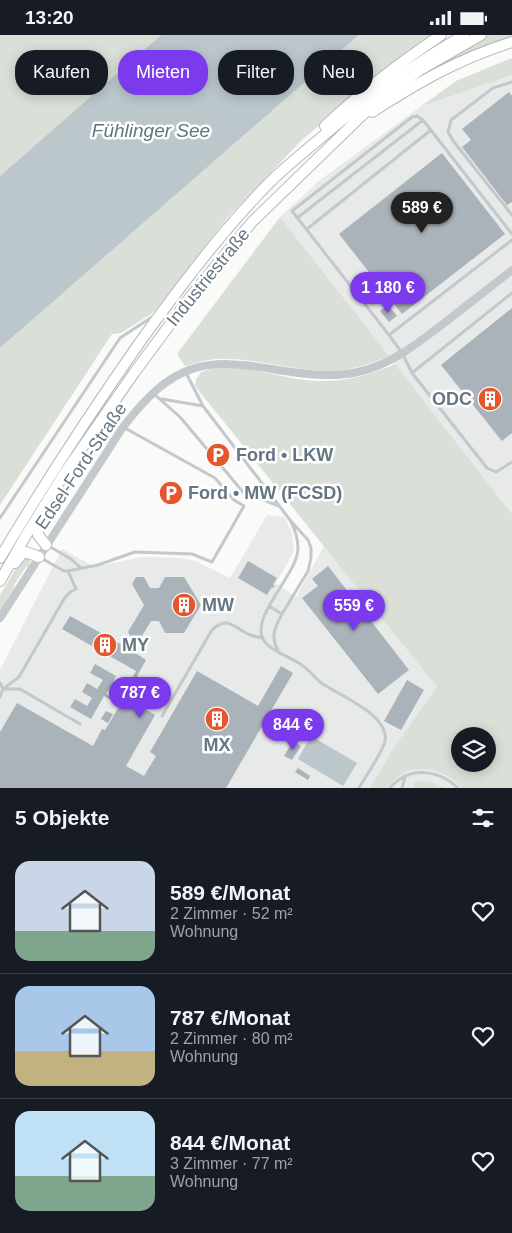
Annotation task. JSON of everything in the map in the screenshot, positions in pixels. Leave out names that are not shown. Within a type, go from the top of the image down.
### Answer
[{"type":"highway","points":[[293,161],[311,139],[347,105],[441,35]]},
{"type":"highway","name":"Industriestraße","points":[[0,558],[48,477],[102,395],[164,309],[213,247],[269,184],[293,161],[381,89],[418,63],[464,35]]},
{"type":"highway","name":"Industriestraße","points":[[0,583],[25,537],[66,471],[134,373],[191,296],[252,222],[379,99],[420,70],[481,35]]},
{"type":"highway","points":[[348,127],[443,69],[474,55],[512,42]]},
{"type":"highway","points":[[46,545],[38,535],[39,526],[66,471]]},
{"type":"highway","points":[[0,583],[21,555],[26,552],[39,557]]},
{"type":"street","name":"Edsel-Ford-Straße","points":[[0,618],[123,427],[138,407],[166,381],[185,371],[204,365],[227,363],[307,375],[330,376],[358,372],[384,363],[413,347],[512,270]]},
{"type":"lane","points":[[512,82],[493,88],[451,120],[448,132],[512,215]]},
{"type":"lane","points":[[512,234],[423,120],[417,116],[412,117],[292,211],[389,335],[402,353],[412,373],[487,468],[496,472],[512,462]]},
{"type":"lane","points":[[297,218],[423,120]]},
{"type":"lane","points":[[306,229],[431,130]]},
{"type":"lane","points":[[389,335],[512,240]]},
{"type":"lane","points":[[412,373],[512,293]]},
{"type":"lane","points":[[0,519],[120,338],[164,309]]},
{"type":"lane","points":[[185,371],[203,406],[279,506],[308,540],[311,548],[308,571],[275,626],[273,634],[278,651]]},
{"type":"lane","points":[[153,393],[180,417],[243,492],[279,506]]},
{"type":"lane","points":[[161,399],[203,406]]},
{"type":"lane","points":[[39,557],[64,571],[81,569],[135,552],[192,554],[212,562],[244,506],[234,500],[215,478],[123,427]]},
{"type":"lane","points":[[262,638],[261,625],[269,606],[292,567],[298,550],[298,539],[290,520]]},
{"type":"lane","points":[[46,545],[71,559],[81,569]]},
{"type":"lane","points":[[0,697],[3,689],[19,677],[64,599],[70,592],[76,589],[68,571]]},
{"type":"lane","points":[[269,606],[282,614]]},
{"type":"lane","points":[[162,716],[212,630],[218,624],[224,622],[231,624],[251,635],[262,638],[268,645],[305,667],[321,683],[366,709],[384,731],[384,744],[359,788]]},
{"type":"lane","points":[[0,683],[3,689]]},
{"type":"lane","points":[[3,689],[20,689],[80,724]]},
{"type":"lane","points":[[390,788],[405,776],[425,772],[444,777],[458,788]]},
{"type":"lane","points":[[402,788],[405,776]]},
{"type":"shaded area","points":[[0,35],[161,35],[144,50],[118,50],[118,73],[108,81],[108,50],[15,50],[15,95],[92,95],[0,176]]},
{"type":"shaded area","points":[[359,35],[437,35],[373,81],[373,50],[342,50]]},
{"type":"shaded area","points":[[485,35],[512,35],[512,39],[412,83],[412,79]]},
{"type":"shaded area","points":[[512,58],[512,75],[420,107],[456,81]]},
{"type":"shaded area","points":[[512,75],[512,514],[280,217],[320,180],[420,107]]},
{"type":"shaded area","points":[[304,83],[304,95],[355,95],[302,140],[228,217],[154,312],[121,333],[112,334],[0,505],[0,348],[290,95],[294,95],[294,92]]},
{"type":"shaded area","points":[[280,217],[389,356],[360,367],[337,371],[301,369],[230,359],[211,359],[185,366],[177,354]]},
{"type":"shaded area","points":[[395,364],[512,514],[512,788],[461,788],[456,782],[443,774],[428,769],[420,769],[402,773],[387,788],[370,788],[393,749],[437,687],[195,386],[201,372],[227,368],[240,368],[317,381],[340,380],[362,376]]},
{"type":"shaded area","points":[[267,515],[284,517],[292,533],[294,551],[276,583],[296,597],[324,546],[469,727],[451,727],[451,772],[496,772],[512,788],[0,788],[0,670],[62,549],[95,567],[142,557],[181,558],[195,561],[230,578]]},
{"type":"shaded area","points":[[25,556],[31,559],[28,567],[26,567],[14,585],[0,611],[0,595]]},
{"type":"shaded area","points":[[420,781],[431,782],[445,788],[414,788],[413,783]]},
{"type":"water","name":"Fühlinger See","points":[[161,35],[359,35],[342,50],[304,50],[304,83],[294,92],[294,50],[218,50],[218,95],[290,95],[0,348],[0,176],[92,95],[108,95],[108,81],[118,73],[118,95],[208,95],[208,50],[144,50]]},
{"type":"water","points":[[311,736],[357,763],[343,786],[298,759]]},
{"type":"building","points":[[509,92],[512,96],[512,202],[507,205],[462,147],[471,140],[462,129]]},
{"type":"building","points":[[442,153],[505,234],[402,314],[339,234]]},
{"type":"building","points":[[388,305],[397,316],[389,322],[380,311]]},
{"type":"building","name":"ODC","points":[[512,308],[512,433],[502,441],[441,365]]},
{"type":"building","points":[[248,561],[277,578],[273,585],[275,586],[272,587],[267,595],[238,578]]},
{"type":"building","points":[[328,566],[409,670],[378,694],[302,598],[318,586],[312,579]]},
{"type":"building","name":"MX","points":[[136,577],[144,577],[150,588],[159,588],[165,577],[184,577],[201,605],[184,633],[165,633],[159,621],[151,621],[140,639],[134,639],[128,648],[146,660],[137,676],[163,692],[157,702],[151,699],[145,709],[155,715],[126,766],[144,776],[156,756],[150,752],[197,671],[258,706],[281,666],[293,673],[226,788],[0,788],[0,732],[17,703],[93,746],[102,729],[105,730],[120,705],[104,696],[91,719],[70,707],[75,699],[87,706],[92,698],[82,692],[87,683],[97,689],[103,680],[90,673],[95,664],[116,676],[106,694],[121,703],[124,698],[122,696],[136,671],[62,629],[70,616],[126,647],[132,638],[128,632],[144,605],[132,584]]},
{"type":"building","points":[[407,680],[424,690],[401,730],[384,721]]},
{"type":"building","points":[[106,711],[113,714],[108,723],[101,719]]},
{"type":"building","points":[[293,741],[301,746],[292,760],[284,756]]},
{"type":"building","points":[[298,768],[310,776],[308,780],[295,772]]},
{"type":"place","name":"ODC","points":[[490,399]]},
{"type":"place","name":"Ford • LKW","points":[[218,455]]},
{"type":"place","name":"Ford • MW (FCSD)","points":[[171,493]]},
{"type":"place","name":"MW","points":[[184,605]]},
{"type":"place","name":"MY","points":[[105,645]]},
{"type":"place","name":"MX","points":[[217,719]]}]
